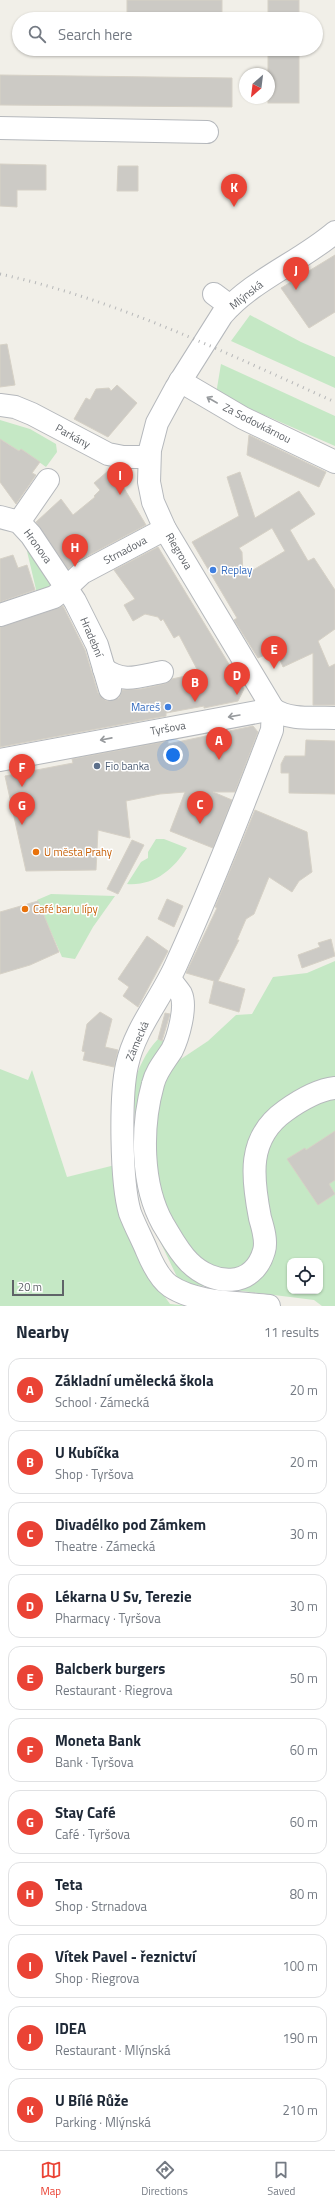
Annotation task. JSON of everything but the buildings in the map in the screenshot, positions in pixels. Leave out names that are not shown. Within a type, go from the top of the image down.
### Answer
[{"type":"street","points":[[0,128],[207,132]]},
{"type":"street","name":"Mlýnská","points":[[180,381],[222,300],[335,232]]},
{"type":"street","name":"Riegrova","points":[[180,381],[157,423],[149,457],[150,493],[165,529],[273,709]]},
{"type":"street","name":"Za Sodovkárnou","points":[[180,381],[243,418],[335,462]]},
{"type":"street","name":"Parkány","points":[[0,405],[15,407],[32,414],[108,454],[123,457],[149,457]]},
{"type":"street","points":[[9,519],[48,480]]},
{"type":"street","name":"Hronova","points":[[9,519],[31,534],[66,588]]},
{"type":"street","name":"Strnadova","points":[[0,615],[54,597],[82,573],[165,529]]},
{"type":"street","name":"Hradební","points":[[66,588],[87,623],[107,679],[114,676],[124,678],[162,672]]},
{"type":"street","points":[[273,709],[279,714],[290,716],[335,718]]},
{"type":"street","name":"Tyršova","points":[[0,760],[273,709]]},
{"type":"street","name":"Zámecká","points":[[269,1306],[199,1298],[180,1292],[168,1285],[153,1264],[130,1212],[125,1178],[124,1136],[127,1065],[141,1026],[170,980],[227,850],[272,730],[273,709]]},
{"type":"street","points":[[170,980],[181,994],[184,1005],[172,1048],[157,1071],[146,1114],[147,1164],[152,1193],[162,1221],[175,1245],[190,1263],[208,1275],[225,1280],[237,1280],[250,1274],[258,1265],[264,1250],[264,1238],[253,1178],[254,1157],[263,1135],[275,1118],[299,1101],[335,1088]]},
{"type":"green space","points":[[250,315],[301,342],[335,357],[335,388],[231,341]]},
{"type":"green space","points":[[221,364],[335,416],[335,446],[216,394]]},
{"type":"green space","points":[[0,420],[30,429],[56,444],[57,452],[46,467],[21,449],[19,451],[0,439]]},
{"type":"green space","points":[[30,550],[54,587],[38,598],[27,551]]},
{"type":"green space","points":[[156,839],[164,839],[187,848],[176,863],[162,875],[146,882],[127,884],[141,862],[148,858],[148,852]]},
{"type":"green space","points":[[51,894],[115,896],[93,927],[75,959],[62,957],[37,900]]},
{"type":"green space","points":[[335,961],[335,1306],[322,1306],[314,1300],[186,1284],[177,1277],[140,1199],[133,1086],[140,1067],[149,1050],[158,1039],[184,1047],[181,1059],[208,1041],[236,1015],[252,1014],[273,977],[307,973]]},
{"type":"green space","points":[[0,1069],[28,1080],[32,1070],[67,1177],[115,1165],[145,1269],[170,1304],[191,1306],[0,1306]]},
{"type":"railway","points":[[0,274],[87,298],[171,329],[335,402]]},
{"type":"place","name":"U Bílé Růže","points":[[234,207]]},
{"type":"place","name":"IDEA","points":[[296,290]]},
{"type":"place","name":"Vítek Pavel - řeznictví","points":[[120,495]]},
{"type":"place","name":"Teta","points":[[75,567]]},
{"type":"place","name":"Replay","points":[[213,570]]},
{"type":"place","name":"Balcberk burgers","points":[[274,669]]},
{"type":"place","name":"Lékarna U Sv, Terezie","points":[[237,695]]},
{"type":"place","name":"U Kubíčka","points":[[195,702]]},
{"type":"place","name":"Mareš","points":[[168,707]]},
{"type":"place","name":"Základní umělecká škola","points":[[219,760]]},
{"type":"place","name":"Fio banka","points":[[97,766]]},
{"type":"place","name":"Moneta Bank","points":[[22,787]]},
{"type":"place","name":"Divadélko pod Zámkem","points":[[200,824]]},
{"type":"place","name":"Stay Café","points":[[22,825]]},
{"type":"place","name":"U města Prahy","points":[[36,852]]},
{"type":"place","name":"Café bar u lípy","points":[[25,909]]}]
